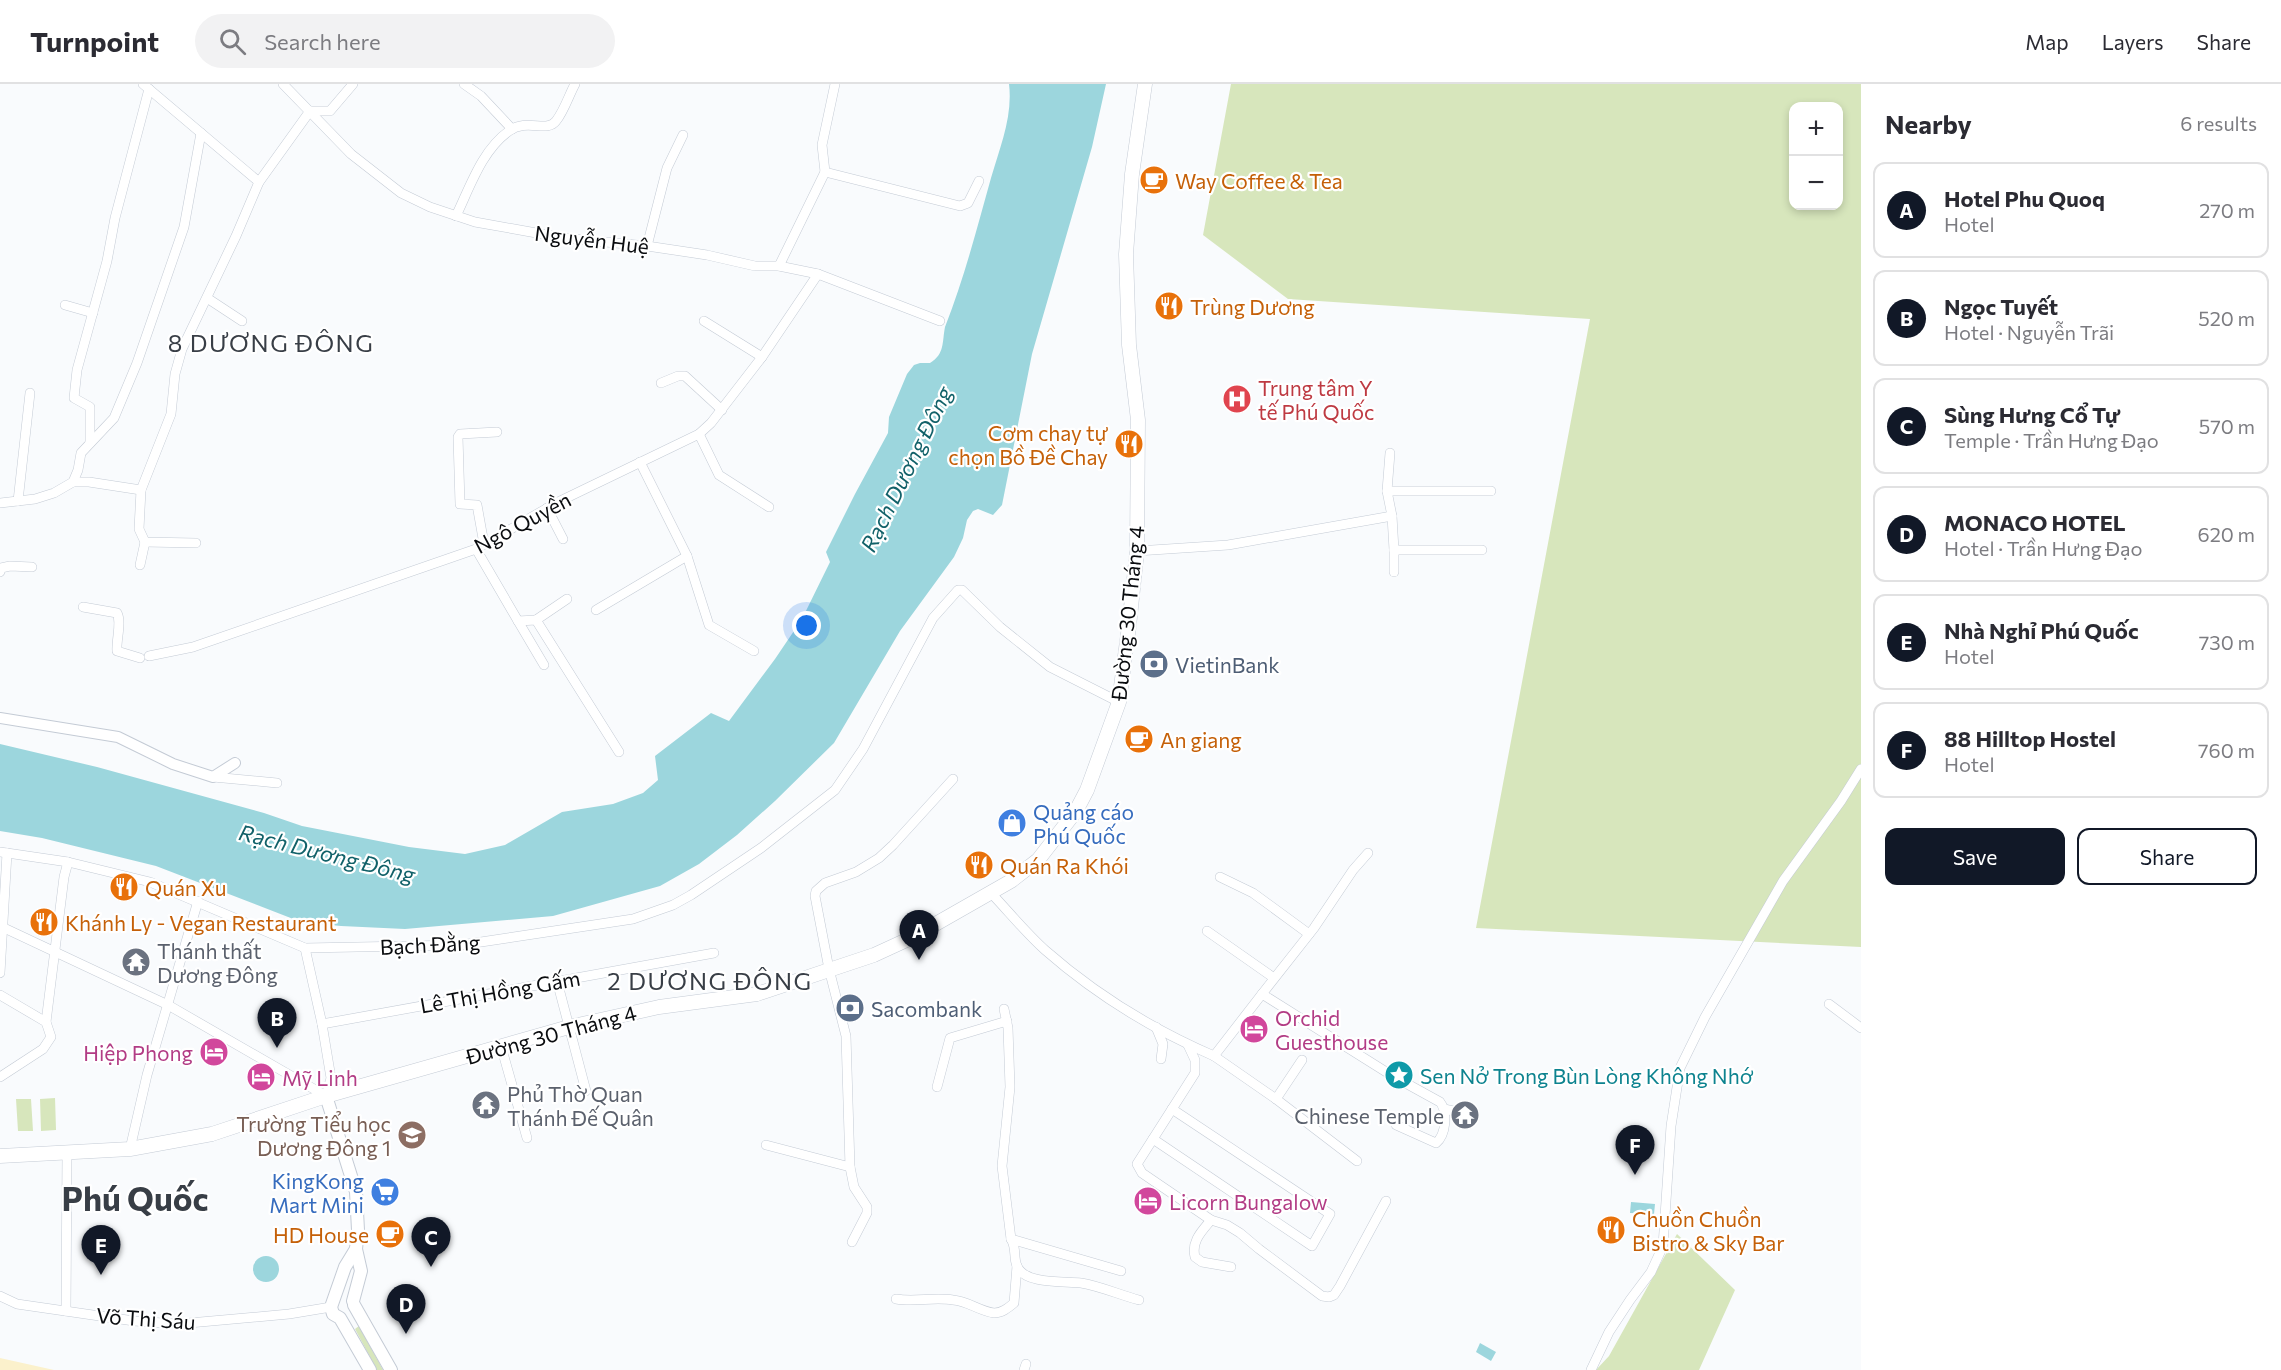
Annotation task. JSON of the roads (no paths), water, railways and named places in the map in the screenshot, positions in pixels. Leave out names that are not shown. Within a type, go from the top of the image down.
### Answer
[{"type":"main road","name":"Đường 30 Tháng 4","points":[[0,1156],[130,1149],[212,1134],[326,1096],[569,1027],[659,1007],[757,994],[874,955],[911,938],[991,893],[1038,860],[1076,811],[1087,790],[1119,702],[1137,551],[1138,420],[1129,345],[1126,254],[1132,174],[1145,84]]},
{"type":"main road","points":[[326,1096],[356,1192],[358,1230],[356,1249],[361,1271],[351,1316],[340,1318]]},
{"type":"main road","points":[[356,1249],[345,1267],[333,1302],[333,1314],[340,1318],[370,1370]]},
{"type":"main road","points":[[333,1302],[347,1296],[354,1303],[392,1370]]},
{"type":"street","name":"Nguyễn Huệ","points":[[284,84],[351,154],[390,186],[413,200],[456,216],[475,222],[564,238],[647,246],[707,255],[755,266],[779,266],[818,274],[940,321]]},
{"type":"street","points":[[140,565],[145,542],[139,529],[141,490],[171,414],[179,355],[259,182],[310,111],[330,111],[354,84]]},
{"type":"street","points":[[464,84],[481,96],[512,129]]},
{"type":"street","points":[[456,216],[497,141],[512,129],[528,123],[544,127],[556,122],[575,84]]},
{"type":"street","points":[[779,266],[825,172],[822,145],[835,84]]},
{"type":"street","points":[[90,443],[90,407],[74,399],[77,370],[108,261],[115,218],[146,87],[259,182]]},
{"type":"street","points":[[73,482],[81,453],[114,418],[137,363],[184,227],[201,133]]},
{"type":"street","points":[[647,246],[667,168],[683,135]]},
{"type":"street","points":[[825,172],[960,206],[968,203],[979,181]]},
{"type":"street","name":"Ngô Quyền","points":[[83,607],[117,614],[120,618],[117,651],[145,657],[192,647],[480,547],[547,508],[699,434],[722,410],[762,357],[818,274]]},
{"type":"street","points":[[207,298],[242,321]]},
{"type":"street","points":[[65,305],[93,313]]},
{"type":"street","points":[[704,321],[762,357]]},
{"type":"street","points":[[661,383],[678,376],[685,376],[722,410]]},
{"type":"street","points":[[18,501],[30,393]]},
{"type":"street","points":[[497,432],[460,434],[458,437],[460,504],[477,505],[480,547],[518,621],[544,665]]},
{"type":"street","points":[[699,434],[719,475],[769,507]]},
{"type":"street","points":[[1390,453],[1387,490],[1392,516],[1394,572]]},
{"type":"street","points":[[640,462],[687,556],[709,625],[754,651]]},
{"type":"street","points":[[0,503],[44,496],[73,482],[89,482],[141,490]]},
{"type":"street","points":[[1387,490],[1491,491]]},
{"type":"street","points":[[547,508],[563,539]]},
{"type":"street","points":[[1137,551],[1228,545],[1392,516]]},
{"type":"street","points":[[145,542],[196,543]]},
{"type":"street","points":[[1394,550],[1482,550]]},
{"type":"street","points":[[596,609],[687,556]]},
{"type":"street","points":[[0,572],[1,568],[10,566],[32,567]]},
{"type":"street","name":"Bạch Đằng","points":[[4,852],[68,862],[150,882],[305,948],[461,945],[633,919],[691,895],[761,848],[835,790],[863,749],[933,618],[958,590],[962,590],[1000,627],[1050,667],[1119,702]]},
{"type":"street","points":[[518,621],[536,620],[567,599]]},
{"type":"street","points":[[536,620],[619,752]]},
{"type":"street","points":[[0,718],[118,737],[173,764],[213,777],[277,783]]},
{"type":"street","points":[[213,777],[235,763]]},
{"type":"street","points":[[1591,1370],[1609,1332],[1651,1272],[1663,1246],[1671,1126],[1680,1068],[1705,1017],[1783,881],[1841,801],[1861,769]]},
{"type":"street","points":[[852,1242],[867,1213],[867,1207],[854,1187],[850,1167],[846,1036],[829,969],[815,896],[816,891],[825,883],[856,872],[879,858],[953,779]]},
{"type":"street","points":[[0,973],[4,852]]},
{"type":"street","points":[[1214,1056],[1309,934],[1336,892],[1368,853]]},
{"type":"street","points":[[0,1077],[48,1044],[51,1037],[46,1022],[64,877],[68,862]]},
{"type":"street","points":[[1220,877],[1253,893],[1282,912],[1309,934]]},
{"type":"street","points":[[991,893],[1044,950],[1086,983],[1156,1027],[1214,1056],[1276,1099],[1357,1161]]},
{"type":"street","points":[[130,1149],[147,1075],[198,901]]},
{"type":"street","points":[[2,927],[168,1005],[326,1096],[331,1078],[305,948]]},
{"type":"street","points":[[1207,931],[1274,978]]},
{"type":"street","name":"Lê Thị Hồng Gấm","points":[[322,1024],[714,953]]},
{"type":"street","points":[[557,981],[586,1091]]},
{"type":"street","points":[[1262,994],[1391,1076],[1440,1102],[1444,1109],[1441,1138],[1436,1143],[1396,1125]]},
{"type":"street","points":[[0,995],[46,1022]]},
{"type":"street","points":[[1829,1004],[1861,1028]]},
{"type":"street","points":[[896,1299],[907,1301],[955,1300],[996,1313],[1004,1311],[1014,1303],[1016,1246],[1011,1239],[1002,1166],[1010,1087],[1007,1021],[1004,1009]]},
{"type":"street","points":[[937,1087],[950,1038],[1007,1021]]},
{"type":"street","points":[[1156,1027],[1163,1044],[1161,1059]]},
{"type":"street","points":[[1188,1045],[1195,1060],[1195,1072],[1137,1164],[1142,1173],[1211,1220],[1227,1225],[1240,1233],[1259,1250],[1322,1296],[1329,1298],[1340,1286],[1386,1201]]},
{"type":"street","points":[[501,1046],[526,1138]]},
{"type":"street","points":[[1276,1099],[1302,1060]]},
{"type":"street","points":[[1153,1139],[1312,1246],[1330,1214],[1172,1109]]},
{"type":"street","points":[[1444,1109],[1462,1113]]},
{"type":"street","points":[[766,1144],[850,1167]]},
{"type":"street","points":[[66,1311],[67,1153]]},
{"type":"street","points":[[1211,1220],[1196,1240],[1195,1257],[1202,1262],[1232,1267]]},
{"type":"street","points":[[1011,1239],[1121,1270]]},
{"type":"street","points":[[1017,1266],[1022,1273],[1033,1279],[1081,1283],[1139,1300]]},
{"type":"street","name":"Võ Thị Sáu","points":[[0,1296],[17,1304],[134,1321],[178,1324],[290,1314],[333,1302]]},
{"type":"water","name":"Rạch Dương Đông","points":[[1009,84],[1106,84],[1092,147],[1032,354],[1002,505],[993,515],[978,509],[973,511],[967,520],[963,538],[954,557],[900,631],[834,743],[775,801],[737,835],[699,864],[660,886],[553,916],[405,929],[341,926],[301,922],[156,866],[42,838],[0,831],[0,744],[97,767],[264,813],[302,826],[409,847],[465,854],[505,845],[562,812],[613,804],[643,793],[658,780],[655,756],[711,713],[729,721],[775,659],[802,619],[830,562],[826,552],[888,433],[889,417],[907,374],[914,365],[930,363],[941,352],[945,327],[964,272],[1005,131],[1009,108]]},
{"type":"water","points":[[1631,1202],[1655,1204],[1654,1214],[1630,1213]]},
{"type":"water","points":[[266,1256],[275,1260],[279,1269],[275,1278],[266,1282],[257,1278],[253,1269],[257,1260]]},
{"type":"water","points":[[1480,1343],[1496,1352],[1491,1361],[1476,1352]]},
{"type":"place","name":"Way Coffee & Tea","points":[[1154,180]]},
{"type":"place","name":"Trùng Dương","points":[[1169,306]]},
{"type":"place","name":"Trung tâm Y tế Phú Quốc","points":[[1237,399]]},
{"type":"place","name":"Cơm chay tự chọn Bồ Đề Chay","points":[[1129,444]]},
{"type":"place","name":"VietinBank","points":[[1154,664]]},
{"type":"place","name":"An giang","points":[[1139,739]]},
{"type":"place","name":"Quảng cáo Phú Quốc","points":[[1012,823]]},
{"type":"place","name":"Quán Ra Khói","points":[[979,865]]},
{"type":"place","name":"Quán Xu","points":[[124,887]]},
{"type":"place","name":"Khánh Ly - Vegan Restaurant","points":[[44,922]]},
{"type":"place","name":"Hotel Phu Quoq","points":[[919,960]]},
{"type":"place","name":"Thánh thất Dương Đông","points":[[136,962]]},
{"type":"place","name":"Sacombank","points":[[850,1008]]},
{"type":"place","name":"Orchid Guesthouse","points":[[1254,1029]]},
{"type":"place","name":"Ngọc Tuyết","points":[[277,1048]]},
{"type":"place","name":"Hiệp Phong","points":[[214,1052]]},
{"type":"place","name":"Sen Nở Trong Bùn Lòng Không Nhớ","points":[[1399,1075]]},
{"type":"place","name":"Mỹ Linh","points":[[261,1077]]},
{"type":"place","name":"Phủ Thờ Quan Thánh Đế Quân","points":[[486,1105]]},
{"type":"place","name":"Chinese Temple","points":[[1465,1115]]},
{"type":"place","name":"Trường Tiểu học Dương Đông 1","points":[[412,1135]]},
{"type":"place","name":"88 Hilltop Hostel","points":[[1635,1175]]},
{"type":"place","name":"KingKong Mart Mini","points":[[385,1192]]},
{"type":"place","name":"Licorn Bungalow","points":[[1148,1201]]},
{"type":"place","name":"Chuồn Chuồn Bistro & Sky Bar","points":[[1611,1230]]},
{"type":"place","name":"HD House","points":[[390,1234]]},
{"type":"place","name":"Sùng Hưng Cổ Tự","points":[[431,1267]]},
{"type":"place","name":"Nhà Nghỉ Phú Quốc","points":[[101,1275]]},
{"type":"place","name":"MONACO HOTEL","points":[[406,1334]]},
{"type":"district","name":"8 DƯƠNG ĐÔNG","points":[[271,342]]},
{"type":"district","name":"2 DƯƠNG ĐÔNG","points":[[710,980]]},
{"type":"district","name":"Phú Quốc","points":[[135,1197]]}]
